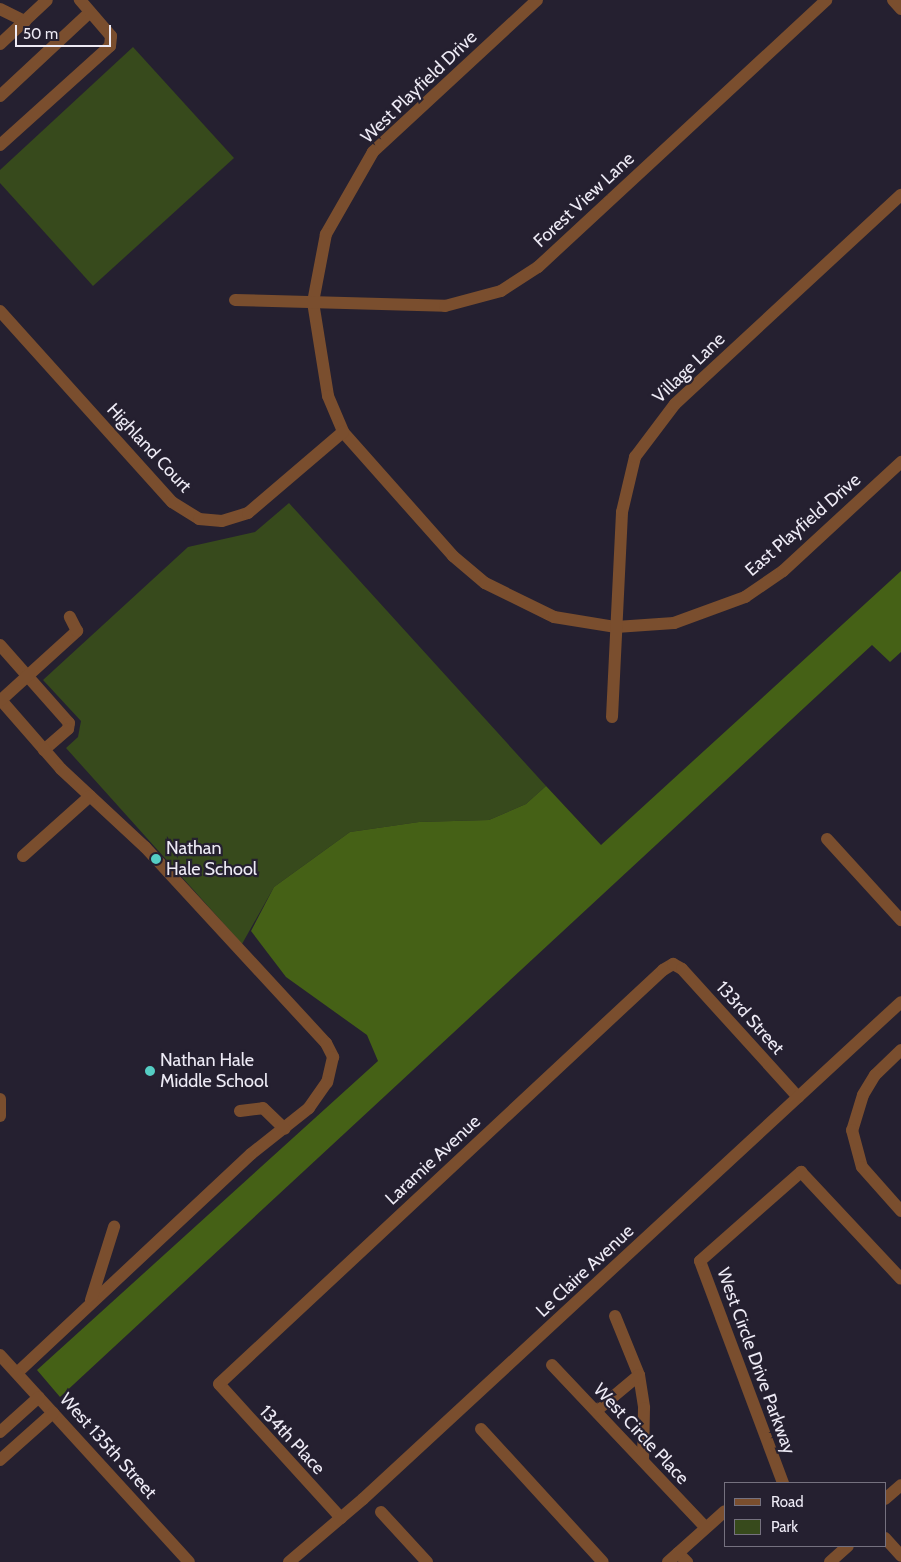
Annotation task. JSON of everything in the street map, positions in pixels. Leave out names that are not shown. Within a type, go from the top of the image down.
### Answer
[{"type":"street","points":[[0,44],[47,0]]},
{"type":"street","points":[[0,146],[110,46],[111,36],[80,0]]},
{"type":"street","name":"West Playfield Drive","points":[[428,529],[342,432],[328,396],[313,302],[326,234],[373,152],[536,0]]},
{"type":"street","name":"Forest View Lane","points":[[235,300],[445,306],[482,298],[521,279],[826,0]]},
{"type":"street","points":[[893,0],[901,9]]},
{"type":"street","points":[[0,9],[25,21]]},
{"type":"street","points":[[0,96],[90,12]]},
{"type":"street","name":"Village Lane","points":[[612,717],[622,512],[629,474],[646,439],[675,404],[901,194]]},
{"type":"street","name":"Highland Court","points":[[0,311],[172,502],[199,519],[222,521],[248,513],[342,432]]},
{"type":"street","name":"East Playfield Drive","points":[[428,529],[468,570],[518,603],[578,624],[616,627],[674,623],[745,597],[783,571],[901,462]]},
{"type":"street","points":[[17,1373],[251,1154],[285,1129],[320,1098],[328,1082],[332,1057],[326,1043],[144,847],[44,750],[1,700],[77,631],[70,617]]},
{"type":"street","points":[[0,645],[69,723],[68,729],[44,750]]},
{"type":"street","points":[[23,856],[90,796]]},
{"type":"street","points":[[827,839],[901,920]]},
{"type":"street","name":"133rd Street","points":[[674,964],[798,1097]]},
{"type":"street","name":"Laramie Avenue","points":[[219,1384],[674,964]]},
{"type":"street","name":"Le Claire Avenue","points":[[289,1562],[341,1518],[901,1002]]},
{"type":"street","points":[[901,1050],[875,1075],[863,1095],[852,1130],[862,1167],[901,1211]]},
{"type":"street","points":[[0,1098],[0,1116]]},
{"type":"street","points":[[240,1111],[263,1108],[285,1129]]},
{"type":"street","name":"West Circle Drive Parkway","points":[[783,1482],[700,1261],[801,1172],[901,1279]]},
{"type":"street","points":[[90,1303],[114,1227]]},
{"type":"street","points":[[615,1316],[639,1375],[644,1408],[643,1460]]},
{"type":"street","name":"West 135th Street","points":[[0,1354],[189,1562]]},
{"type":"street","name":"West Circle Place","points":[[552,1365],[705,1527]]},
{"type":"street","points":[[596,1411],[639,1375]]},
{"type":"street","name":"134th Place","points":[[219,1384],[341,1518]]},
{"type":"street","points":[[0,1432],[39,1397]]},
{"type":"street","points":[[0,1460],[53,1413]]},
{"type":"street","points":[[481,1430],[603,1562]]},
{"type":"street","points":[[886,1499],[901,1485]]},
{"type":"street","points":[[381,1512],[427,1562]]},
{"type":"street","points":[[668,1562],[682,1557],[705,1527],[724,1512]]},
{"type":"street","points":[[886,1539],[901,1556]]},
{"type":"street","points":[[830,1562],[847,1547]]},
{"type":"green space","points":[[133,47],[234,158],[93,286],[0,183],[0,170]]},
{"type":"green space","points":[[289,503],[546,786],[526,804],[489,820],[419,822],[350,832],[274,887],[242,944],[66,748],[78,737],[81,721],[43,680],[188,547],[255,532]]},
{"type":"green space","points":[[901,571],[901,652],[890,662],[872,645],[60,1397],[37,1370],[378,1061],[367,1035],[286,977],[251,931],[274,887],[350,832],[419,822],[489,820],[526,804],[546,786],[601,845]]},
{"type":"place","name":"Nathan Hale School","points":[[156,859]]},
{"type":"place","name":"Nathan Hale Middle School","points":[[150,1071]]}]
